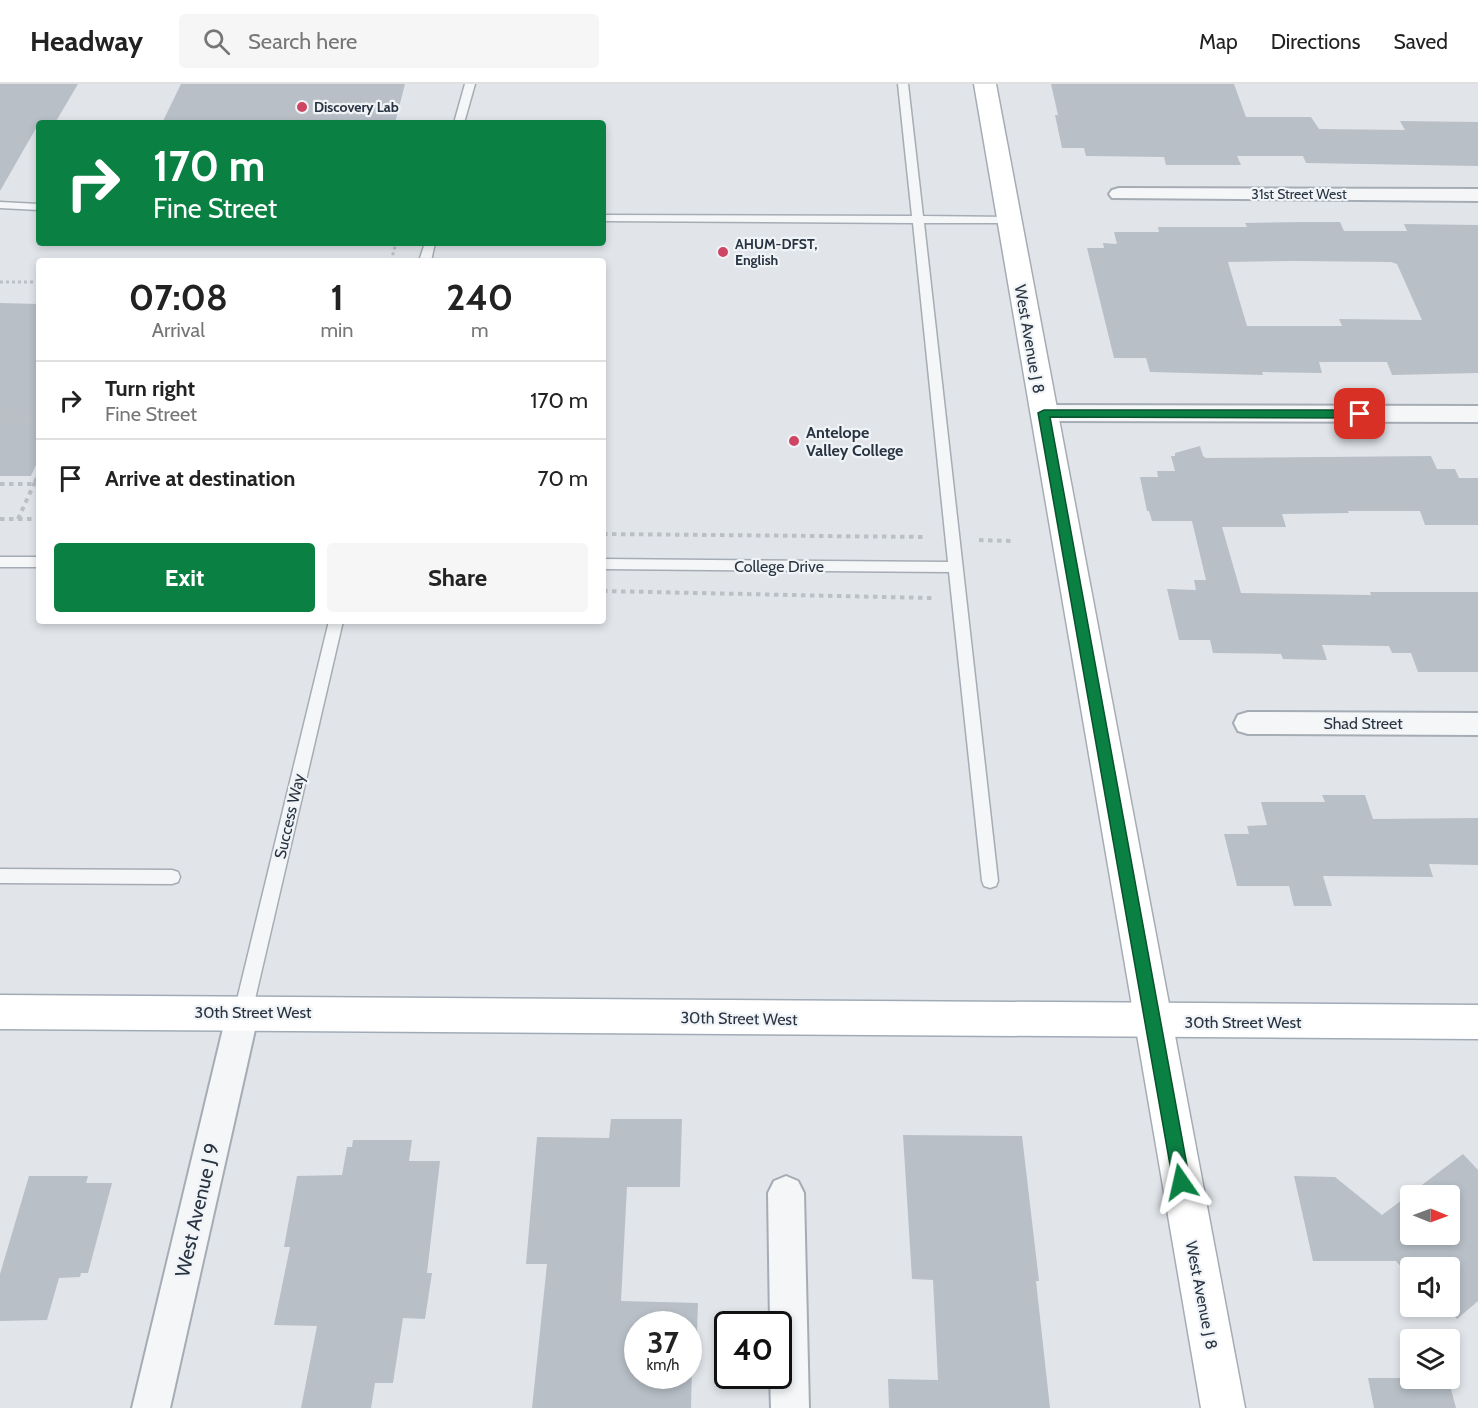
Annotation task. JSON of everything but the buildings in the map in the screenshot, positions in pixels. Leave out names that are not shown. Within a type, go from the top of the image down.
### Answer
[{"type":"street","name":"West Avenue J 8","points":[[985,84],[1223,1408]]},
{"type":"street","name":"31st Street West","points":[[1119,194],[1478,195]]},
{"type":"street","points":[[1044,413],[1478,414]]},
{"type":"street","name":"Shad Street","points":[[1248,723],[1478,724]]},
{"type":"street","name":"30th Street West","points":[[0,1012],[243,1012],[1152,1023],[1478,1022]]},
{"type":"street","name":"West Avenue J 9","points":[[151,1408],[243,1012]]},
{"type":"street","points":[[786,1193],[790,1408]]},
{"type":"lane","points":[[460,120],[470,84]]},
{"type":"lane","points":[[903,84],[990,881]]},
{"type":"lane","points":[[0,205],[36,207]]},
{"type":"lane","points":[[606,218],[1009,220]]},
{"type":"lane","points":[[0,562],[36,562]]},
{"type":"lane","name":"College Drive","points":[[606,564],[956,567]]},
{"type":"lane","name":"Success Way","points":[[243,1012],[335,624]]},
{"type":"lane","points":[[0,876],[172,877]]},
{"type":"path","points":[[0,282],[36,282]]},
{"type":"path","points":[[0,416],[36,417]]},
{"type":"path","points":[[0,484],[36,484]]},
{"type":"path","points":[[18,519],[36,486]]},
{"type":"path","points":[[0,519],[36,519]]},
{"type":"path","points":[[606,534],[910,536],[1011,541]]},
{"type":"path","points":[[606,591],[959,598]]},
{"type":"place","name":"Discovery Lab","points":[[302,107]]},
{"type":"place","name":"AHUM-DFST, English","points":[[723,252]]},
{"type":"place","name":"Antelope Valley College","points":[[794,441]]},
{"type":"route","points":[[1181,1182],[1044,413],[1360,414]]}]
